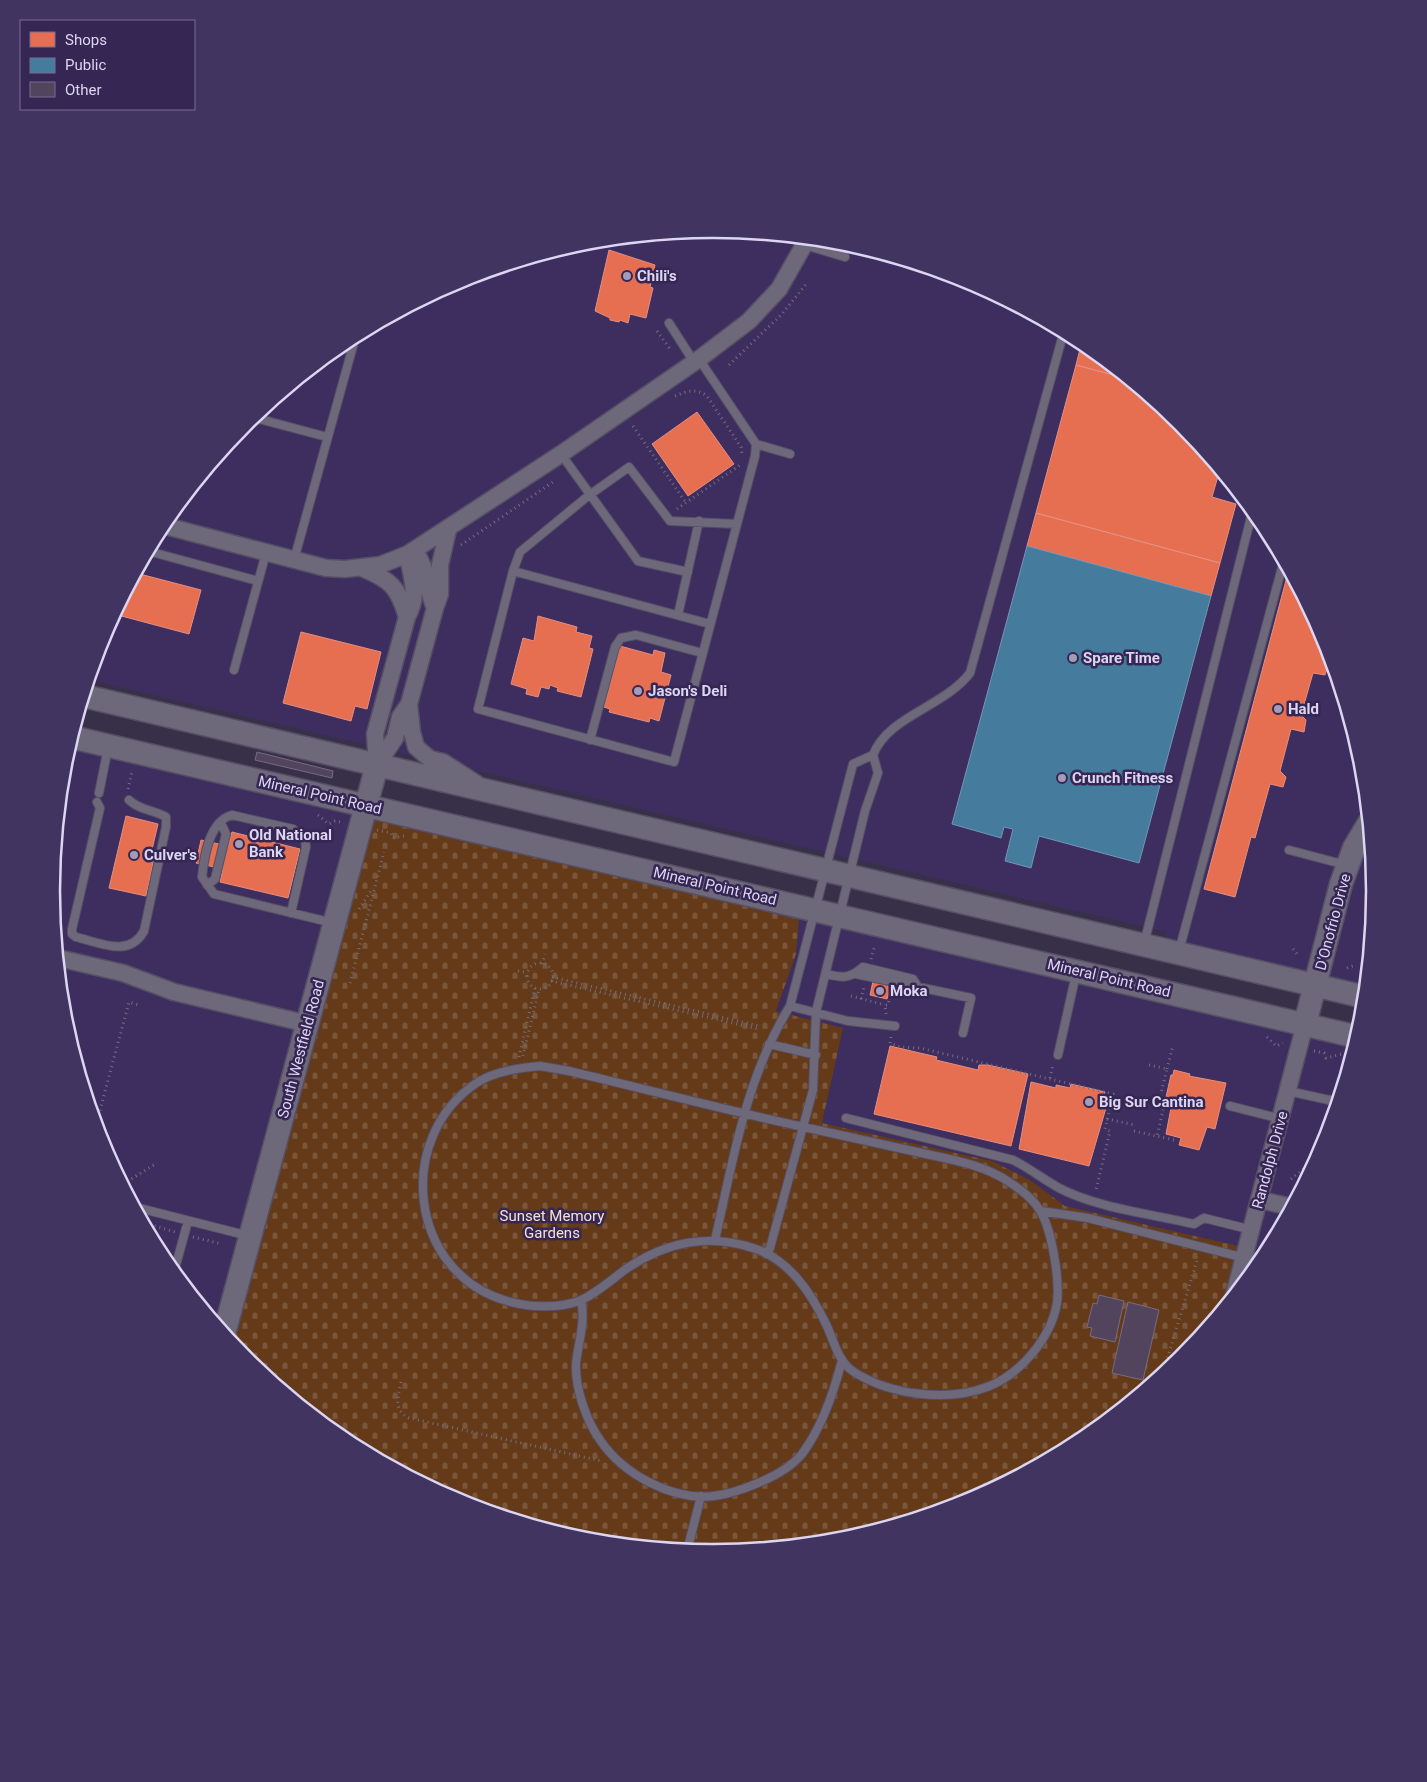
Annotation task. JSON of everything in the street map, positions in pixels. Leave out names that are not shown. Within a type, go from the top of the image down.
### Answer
[{"type":"main road","points":[[90,697],[1178,951],[1358,995]]},
{"type":"main road","name":"Mineral Point Road","points":[[78,739],[1350,1035]]},
{"type":"main road","name":"South Westfield Road","points":[[226,1326],[377,765]]},
{"type":"main road","name":"D'Onofrio Drive","points":[[1305,1024],[1348,866],[1354,848],[1364,831]]},
{"type":"street","points":[[171,527],[326,568],[360,568],[380,565],[411,552],[448,530],[732,336],[779,289],[806,244]]},
{"type":"street","points":[[377,765],[395,738],[400,717],[409,704],[434,608],[440,594],[440,565],[448,530]]},
{"type":"street","points":[[411,552],[426,570],[434,608]]},
{"type":"street","points":[[377,765],[375,734],[407,617],[414,603],[415,592],[411,552]]},
{"type":"street","points":[[360,568],[383,577],[391,583],[397,591],[407,617]]},
{"type":"street","points":[[409,704],[412,732],[416,747],[430,758],[443,762],[487,791]]},
{"type":"street","points":[[64,959],[123,973],[174,992],[308,1024]]},
{"type":"street","name":"Randolph Drive","points":[[1238,1280],[1305,1024]]},
{"type":"street","points":[[1260,1200],[1286,1206]]},
{"type":"lane","points":[[817,246],[845,257]]},
{"type":"lane","points":[[669,323],[756,444],[790,454]]},
{"type":"lane","points":[[715,1240],[753,1080],[769,1044],[790,1006],[853,764],[872,754],[883,735],[960,687],[970,673],[1062,339]]},
{"type":"lane","points":[[294,560],[353,346]]},
{"type":"lane","points":[[261,420],[327,437]]},
{"type":"lane","points":[[737,524],[670,521],[629,466],[588,496],[520,552],[513,571],[478,709],[674,762],[702,653],[737,524],[755,456],[756,444]]},
{"type":"lane","points":[[560,454],[588,496],[638,561],[688,572]]},
{"type":"lane","points":[[1144,944],[1251,519]]},
{"type":"lane","points":[[678,615],[698,521]]},
{"type":"lane","points":[[155,553],[258,581]]},
{"type":"lane","points":[[234,670],[266,553]]},
{"type":"lane","points":[[1178,951],[1282,569]]},
{"type":"lane","points":[[513,571],[710,624]]},
{"type":"lane","points":[[590,740],[615,647],[621,638],[636,634],[702,653]]},
{"type":"lane","points":[[99,793],[109,746]]},
{"type":"lane","points":[[766,1254],[770,1248],[813,1090],[816,1055],[816,1012],[865,812],[878,773],[872,754]]},
{"type":"lane","points":[[97,802],[100,808],[72,934],[76,937],[115,946],[130,947],[139,940],[144,931],[166,827],[166,817],[157,812],[135,806],[129,800]]},
{"type":"lane","points":[[291,913],[306,847],[305,838],[293,830],[232,815],[225,817],[212,832],[203,866],[202,877],[214,894],[335,924]]},
{"type":"lane","points":[[207,885],[215,879],[226,834],[221,823]]},
{"type":"lane","points":[[1289,850],[1348,866]]},
{"type":"lane","points":[[826,974],[844,979],[856,974],[863,967],[913,979],[918,987]]},
{"type":"lane","points":[[1058,1055],[1077,970]]},
{"type":"lane","points":[[856,974],[971,998],[963,1033]]},
{"type":"lane","points":[[790,1006],[848,1021],[893,1026]]},
{"type":"lane","points":[[769,1044],[816,1055]]},
{"type":"lane","points":[[540,1066],[745,1112],[980,1168],[1001,1176],[1020,1189],[1041,1211],[1055,1258],[1058,1296],[1049,1331],[1025,1362],[990,1387],[962,1394],[940,1395],[892,1389],[849,1370],[842,1360],[825,1322],[804,1286],[784,1263],[766,1254],[732,1243],[715,1240],[699,1240],[664,1247],[629,1267],[581,1300],[553,1306],[505,1300],[475,1286],[461,1276],[447,1261],[436,1242],[427,1220],[422,1174],[430,1146],[449,1109],[479,1082],[499,1073],[540,1066]]},
{"type":"lane","points":[[1288,1091],[1332,1100]]},
{"type":"lane","points":[[1230,1106],[1281,1119]]},
{"type":"lane","points":[[846,1118],[1012,1160],[1060,1188],[1094,1200],[1194,1224],[1204,1218],[1252,1230]]},
{"type":"lane","points":[[143,1209],[250,1237]]},
{"type":"lane","points":[[1041,1211],[1088,1218],[1245,1258]]},
{"type":"lane","points":[[176,1263],[188,1221]]},
{"type":"lane","points":[[581,1300],[584,1317],[576,1366],[584,1406],[599,1439],[623,1465],[649,1482],[692,1496],[735,1493],[774,1477],[801,1455],[818,1428],[842,1360]]},
{"type":"lane","points":[[689,1543],[701,1496]]},
{"type":"path","points":[[657,331],[671,351]]},
{"type":"path","points":[[668,401],[684,392],[695,389],[707,396],[743,453],[742,460],[736,469],[676,509]]},
{"type":"path","points":[[626,430],[640,421]]},
{"type":"path","points":[[633,426],[686,503]]},
{"type":"path","points":[[454,549],[553,482]]},
{"type":"path","points":[[329,824],[335,821]]},
{"type":"path","points":[[391,833],[392,838]]},
{"type":"path","points":[[350,983],[384,852]]},
{"type":"path","points":[[1293,949],[1298,955]]},
{"type":"path","points":[[542,964],[545,954]]},
{"type":"path","points":[[535,964],[542,964],[549,967],[552,979],[548,985],[537,988],[528,981],[527,973],[535,964]]},
{"type":"path","points":[[1347,968],[1356,965]]},
{"type":"path","points":[[518,971],[527,973]]},
{"type":"path","points":[[552,979],[758,1028]]},
{"type":"path","points":[[885,1005],[888,1005],[894,982]]},
{"type":"path","points":[[520,1057],[537,988]]},
{"type":"path","points":[[851,996],[885,1005]]},
{"type":"path","points":[[99,1113],[129,1002],[139,1004]]},
{"type":"path","points":[[885,1005],[893,1026],[890,1043],[898,1047],[920,1048],[1113,1094],[1105,1129],[1110,1131],[1096,1190],[1104,1192]]},
{"type":"path","points":[[1276,1046],[1281,1043]]},
{"type":"path","points":[[1157,1136],[1165,1102],[1159,1101],[1173,1045]]},
{"type":"path","points":[[1324,1053],[1326,1058],[1339,1054],[1345,1055]]},
{"type":"path","points":[[1149,1065],[1167,1069]]},
{"type":"path","points":[[1107,1119],[1135,1125]]},
{"type":"path","points":[[1134,1131],[1174,1140]]},
{"type":"path","points":[[128,1181],[158,1163]]},
{"type":"path","points":[[1291,1179],[1305,1168]]},
{"type":"path","points":[[1166,1362],[1200,1247]]},
{"type":"path","points":[[401,1382],[397,1405],[402,1414],[410,1418],[623,1465]]},
{"type":"shaded area","points":[[671,239],[756,239],[799,243],[841,250],[924,272],[964,287],[1040,325],[1077,348],[1111,373],[1176,429],[1205,460],[1257,528],[1300,602],[1332,681],[1345,722],[1361,806],[1366,848],[1367,891],[1366,934],[1358,995],[1163,948],[1166,932],[95,681],[127,602],[148,564],[170,528],[222,460],[251,429],[316,373],[350,348],[387,325],[463,287],[503,272],[586,250],[628,243]]},
{"type":"shaded area","points":[[78,739],[367,806],[226,1326],[195,1289],[170,1254],[127,1180],[95,1101],[82,1060],[66,976],[61,934],[60,891],[61,848],[66,806]]},
{"type":"shaded area","points":[[800,906],[1350,1035],[1345,1060],[1332,1101],[1300,1180],[1257,1254],[1241,1277],[1227,1243],[1065,1206],[1030,1180],[992,1161],[822,1123],[843,1028],[776,1011],[796,954]]},
{"type":"green space","name":"Sunset Memory Gardens","points":[[367,806],[800,906],[796,954],[776,1011],[843,1028],[822,1123],[992,1161],[1030,1180],[1065,1206],[1247,1248],[1238,1281],[1205,1322],[1176,1353],[1111,1409],[1077,1434],[1040,1457],[964,1495],[924,1510],[841,1532],[799,1539],[756,1543],[671,1543],[628,1539],[544,1522],[503,1510],[463,1495],[424,1477],[350,1434],[283,1382],[251,1353],[226,1326]]},
{"type":"building: Shops","name":"Chili's","points":[[609,250],[655,265],[650,287],[653,288],[646,318],[630,314],[628,323],[620,320],[619,322],[610,320],[610,318],[595,311]]},
{"type":"building: Shops","points":[[1080,350],[1114,375],[1076,365]]},
{"type":"building: Shops","points":[[1076,365],[1114,375],[1144,400],[1176,429],[1218,476],[1212,497],[1236,504],[1220,563],[1036,513]]},
{"type":"building: Shops","points":[[697,412],[734,464],[688,496],[652,444]]},
{"type":"building: Shops","points":[[1036,513],[1220,563],[1211,596],[1027,546]]},
{"type":"building: Shops","points":[[142,575],[201,590],[189,634],[121,616]]},
{"type":"building: Shops","points":[[1287,578],[1300,602],[1327,668],[1325,675],[1313,673],[1301,715],[1306,720],[1304,732],[1291,729],[1280,771],[1286,777],[1283,787],[1270,784],[1255,838],[1251,837],[1235,897],[1204,889]]},
{"type":"building: Shops","points":[[538,616],[577,627],[576,632],[592,636],[589,648],[593,649],[581,697],[557,691],[558,688],[550,685],[549,689],[541,687],[538,697],[526,694],[527,689],[511,684],[523,638],[534,641]]},
{"type":"building: Shops","points":[[301,632],[381,652],[367,709],[355,706],[351,721],[283,703]]},
{"type":"building: Shops","name":"Jason's Deli","points":[[620,646],[653,655],[654,650],[665,653],[661,672],[671,675],[659,721],[650,718],[649,722],[609,712],[610,709],[604,707]]},
{"type":"building: Shops","name":"Culver's","points":[[126,816],[158,824],[150,858],[154,859],[146,896],[109,888]]},
{"type":"building: Shops","points":[[232,832],[300,849],[288,898],[220,882],[223,869],[196,863],[201,840],[228,846]]},
{"type":"building: Shops","name":"Moka","points":[[873,981],[891,985],[887,999],[870,995]]},
{"type":"building: Shops","points":[[890,1046],[937,1057],[936,1060],[978,1070],[979,1065],[988,1065],[1028,1074],[1011,1146],[874,1114]]},
{"type":"building: Shops","points":[[1174,1070],[1190,1074],[1189,1076],[1226,1083],[1215,1129],[1207,1127],[1199,1150],[1179,1145],[1181,1138],[1166,1134],[1171,1108],[1165,1107],[1168,1097],[1166,1097]]},
{"type":"building: Shops","points":[[1031,1082],[1056,1088],[1056,1085],[1070,1088],[1071,1084],[1105,1092],[1102,1107],[1106,1108],[1089,1166],[1019,1149]]},
{"type":"building: Public","points":[[1027,546],[1211,596],[1139,863],[1039,836],[1031,868],[1005,861],[1013,829],[1004,827],[1001,838],[952,824]]},
{"type":"building: Other","points":[[257,752],[333,771],[332,778],[255,760]]},
{"type":"building: Other","points":[[1099,1295],[1124,1301],[1115,1342],[1090,1336],[1092,1328],[1087,1327],[1093,1303],[1097,1304]]},
{"type":"building: Other","points":[[1128,1302],[1159,1310],[1143,1380],[1112,1373]]},
{"type":"place","name":"Chili's","points":[[627,276]]},
{"type":"place","name":"Spare Time","points":[[1073,658]]},
{"type":"place","name":"Jason's Deli","points":[[638,691]]},
{"type":"place","name":"Hald","points":[[1278,709]]},
{"type":"place","name":"Crunch Fitness","points":[[1062,778]]},
{"type":"place","name":"Old National Bank","points":[[239,844]]},
{"type":"place","name":"Culver's","points":[[134,855]]},
{"type":"place","name":"Moka","points":[[880,991]]},
{"type":"place","name":"Big Sur Cantina","points":[[1089,1102]]}]
